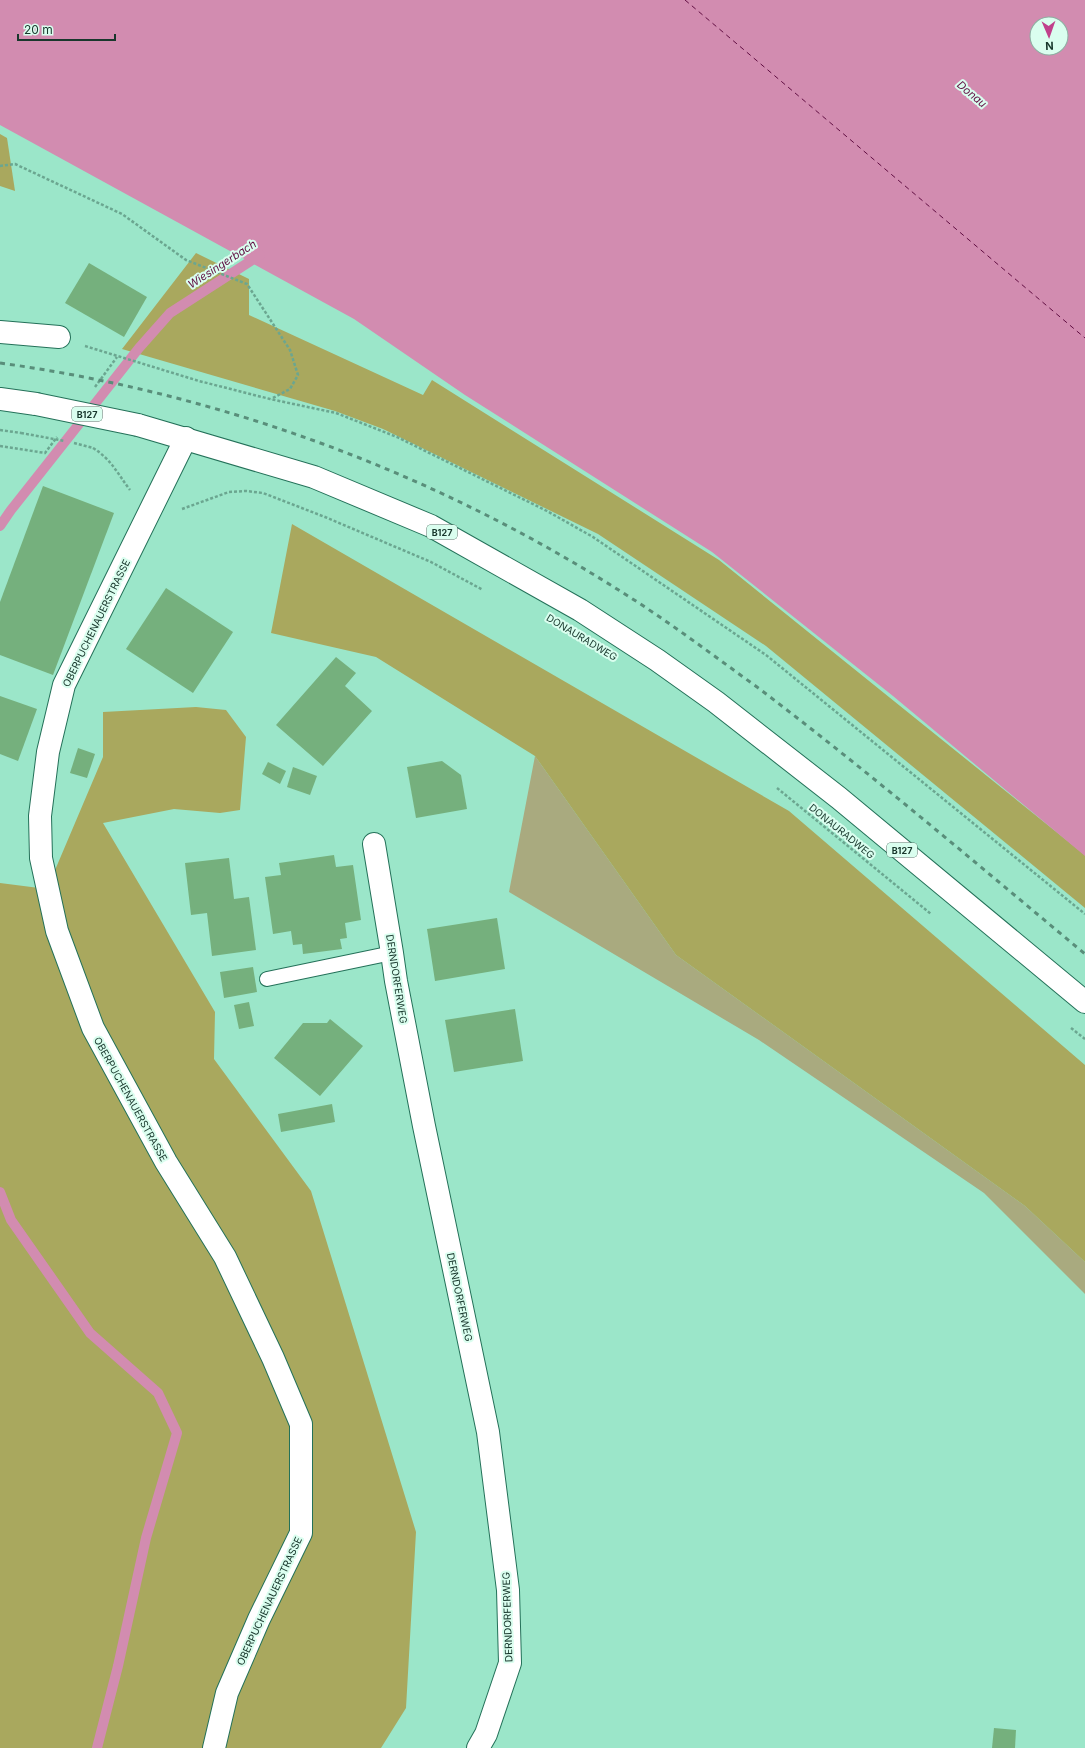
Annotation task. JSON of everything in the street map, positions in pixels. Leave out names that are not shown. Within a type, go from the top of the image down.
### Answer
[{"type":"street","points":[[0,332],[59,337]]},
{"type":"street","name":"B127","points":[[0,399],[36,404],[138,425],[186,438],[314,478],[431,526],[580,610],[657,660],[729,712],[839,798],[1085,1002]]},
{"type":"street","name":"OBERPUCHENAUERSTRASSE","points":[[186,438],[151,506],[129,556],[64,685],[48,752],[40,816],[41,858],[57,932],[93,1028],[166,1162],[225,1257],[273,1358],[301,1424],[301,1532],[259,1619],[227,1693],[214,1748]]},
{"type":"street","name":"DERNDORFERWEG","points":[[374,844],[396,981],[424,1126],[488,1432],[508,1590],[510,1663],[486,1734],[478,1748]]},
{"type":"lane","points":[[267,979],[392,953]]},
{"type":"path","points":[[0,166],[16,164],[122,214],[186,260],[247,284],[290,350],[298,375],[290,389],[270,399]]},
{"type":"path","points":[[59,337],[199,381],[270,399],[336,413],[397,437],[547,511],[593,537],[766,655],[1085,914]]},
{"type":"path","points":[[0,430],[72,442],[93,448],[104,455],[112,464],[136,497],[151,506],[169,510],[182,509],[229,492],[246,491],[263,493],[325,517],[431,562],[485,592]]},
{"type":"path","points":[[0,446],[45,453]]},
{"type":"path","name":"DONAURADWEG","points":[[777,788],[935,917]]},
{"type":"path","points":[[1067,1025],[1085,1039]]},
{"type":"green space","points":[[535,756],[676,955],[1025,1206],[1085,1262],[1085,1294],[984,1193],[759,1040],[509,892]]},
{"type":"shaded area","points":[[0,134],[7,138],[15,191],[0,186]]},
{"type":"shaded area","points":[[196,253],[249,279],[249,315],[423,395],[432,380],[719,560],[1085,855],[1085,908],[766,646],[598,534],[383,429],[335,411],[122,349]]},
{"type":"shaded area","points":[[292,524],[789,811],[1085,1065],[1085,1262],[1025,1206],[676,955],[535,756],[376,657],[271,633]]},
{"type":"shaded area","points":[[196,707],[226,710],[246,737],[240,810],[220,813],[174,809],[103,823],[215,1012],[214,1059],[311,1191],[416,1532],[406,1708],[381,1748],[0,1748],[0,883],[47,889],[103,757],[103,712]]},
{"type":"water","name":"Donau","points":[[0,0],[1085,0],[1085,856],[893,696],[712,552],[465,395],[354,319],[0,125]]},
{"type":"building","points":[[89,263],[147,297],[124,337],[65,303]]},
{"type":"building","points":[[43,486],[114,513],[53,675],[0,655],[0,602]]},
{"type":"building","points":[[166,588],[233,632],[193,693],[126,649]]},
{"type":"building","points":[[336,657],[356,673],[345,686],[372,711],[323,766],[276,725]]},
{"type":"building","points":[[0,696],[37,709],[18,761],[0,754]]},
{"type":"building","points":[[78,748],[95,754],[87,778],[70,773]]},
{"type":"building","points":[[442,761],[461,775],[467,809],[416,818],[407,767]]},
{"type":"building","points":[[268,762],[286,771],[280,784],[262,774]]},
{"type":"building","points":[[293,767],[317,776],[310,795],[287,787]]},
{"type":"building","points":[[334,855],[336,867],[353,865],[361,920],[345,923],[347,938],[340,939],[342,949],[303,954],[302,944],[293,945],[291,931],[273,934],[265,877],[281,875],[279,863]]},
{"type":"building","points":[[229,858],[234,899],[249,897],[256,950],[212,956],[207,913],[191,915],[185,863]]},
{"type":"building","points":[[497,918],[505,969],[435,981],[427,929]]},
{"type":"building","points":[[253,967],[257,992],[224,998],[220,972]]},
{"type":"building","points":[[249,1002],[254,1026],[239,1029],[234,1005]]},
{"type":"building","points":[[515,1009],[523,1061],[454,1072],[445,1020]]},
{"type":"building","points":[[330,1019],[363,1046],[320,1096],[274,1058],[303,1023],[327,1023]]},
{"type":"building","points":[[332,1104],[335,1122],[281,1132],[278,1114]]},
{"type":"building","points":[[994,1728],[1016,1730],[1015,1748],[992,1748]]},
{"type":"waterway","name":"Wiesingerbach","points":[[0,526],[139,348],[170,313],[260,255]]},
{"type":"waterway","points":[[0,1192],[11,1220],[90,1333],[158,1393],[177,1433],[146,1538],[118,1666],[97,1748]]},
{"type":"ferry route","points":[[685,0],[1085,338]]},
{"type":"railway","points":[[0,363],[84,377],[166,395],[247,418],[327,445],[405,477],[481,512],[556,552],[628,596],[693,640],[757,687],[882,785],[1085,954]]}]
